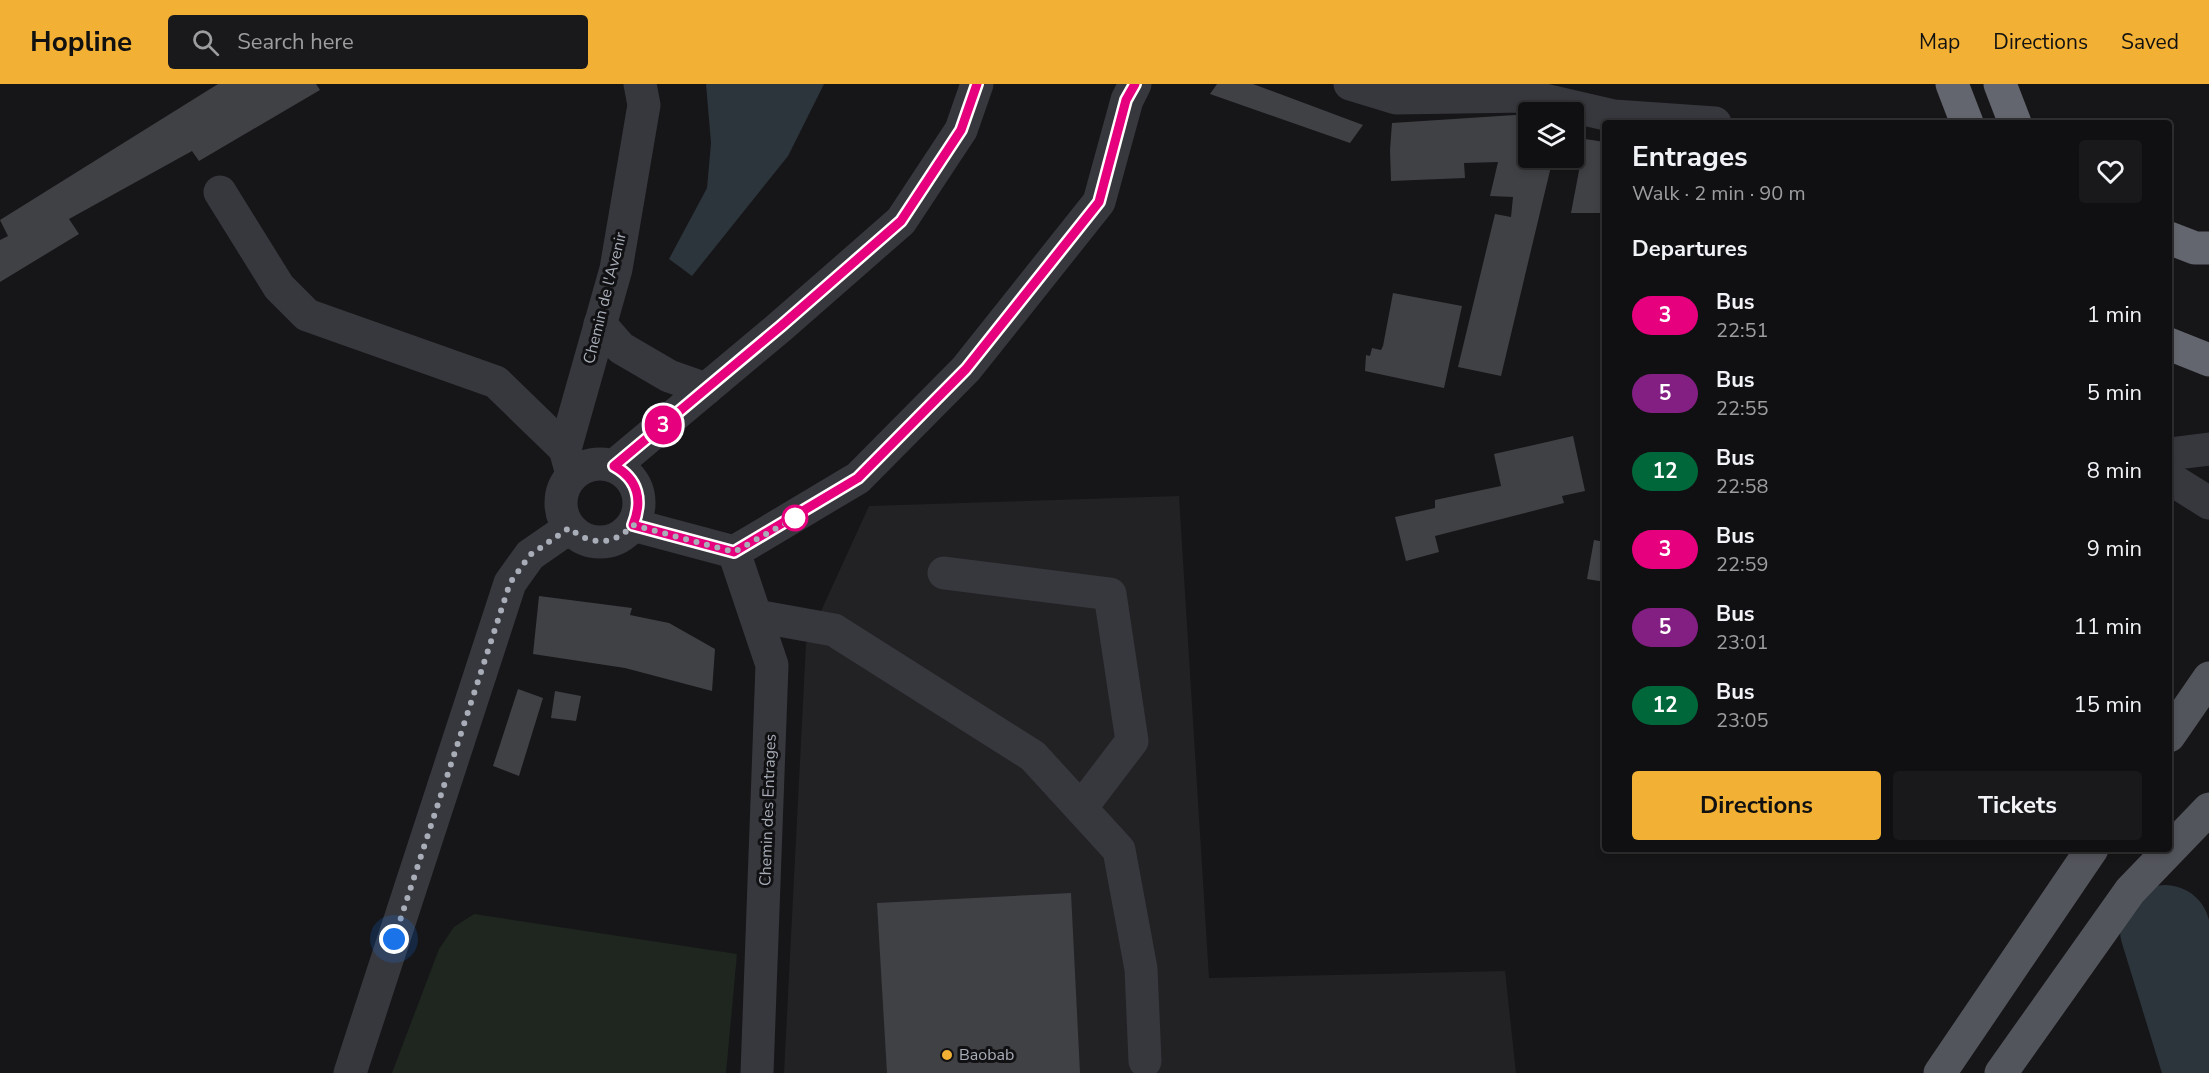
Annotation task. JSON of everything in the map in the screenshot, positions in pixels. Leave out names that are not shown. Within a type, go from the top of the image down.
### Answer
[{"type":"highway","points":[[1952,84],[1966,120]]},
{"type":"highway","points":[[2000,84],[2014,120]]},
{"type":"highway","points":[[2172,239],[2195,248],[2209,248]]},
{"type":"highway","points":[[2172,345],[2209,360]]},
{"type":"main road","points":[[2172,732],[2209,678]]},
{"type":"main road","points":[[2172,847],[2209,809]]},
{"type":"main road","points":[[1940,1073],[2090,852]]},
{"type":"main road","points":[[2001,1073],[2130,891],[2168,852]]},
{"type":"street","name":"Chemin de l'Avenir","points":[[568,461],[600,324],[616,269],[644,105],[639,84]]},
{"type":"street","points":[[614,466],[901,221],[961,130],[977,84]]},
{"type":"street","points":[[633,525],[734,552],[858,478],[966,369],[1099,202],[1126,100],[1135,84]]},
{"type":"street","points":[[1350,84],[1396,98],[1527,96],[1614,116],[1672,120]]},
{"type":"street","points":[[220,192],[279,287],[307,315],[496,382],[568,461],[614,466],[625,471],[637,491],[639,502],[633,525],[624,534],[602,542],[578,536],[569,528],[560,506],[568,461]]},
{"type":"street","points":[[600,324],[621,348],[669,376],[706,389]]},
{"type":"street","points":[[2172,454],[2209,449]]},
{"type":"street","points":[[2172,480],[2209,503]]},
{"type":"street","points":[[350,1073],[510,583],[530,555],[569,528]]},
{"type":"street","name":"Chemin des Entrages","points":[[734,552],[772,665],[757,1073]]},
{"type":"street","points":[[944,573],[1110,594],[1132,741],[1080,808]]},
{"type":"street","points":[[756,616],[834,630],[1033,756],[1119,850],[1141,969],[1145,1061]]},
{"type":"shaded area","points":[[706,84],[824,84],[788,156],[692,276],[669,259],[707,188],[711,143]]},
{"type":"shaded area","points":[[1179,496],[1209,978],[1505,971],[1516,1073],[784,1073],[806,644],[869,506]]},
{"type":"shaded area","points":[[474,914],[737,954],[726,1073],[392,1073],[439,949],[454,927]]},
{"type":"building","points":[[218,84],[316,84],[320,90],[199,161],[192,151],[69,219],[79,234],[0,282],[0,240],[8,236],[0,220]]},
{"type":"building","points":[[1217,84],[1253,84],[1363,125],[1350,143],[1210,94]]},
{"type":"building","points":[[1518,116],[1518,168],[1551,168],[1501,376],[1458,367],[1495,214],[1511,217],[1513,197],[1490,196],[1498,162],[1464,163],[1465,178],[1391,181],[1392,123]]},
{"type":"building","points":[[1585,139],[1602,142],[1602,213],[1571,213],[1580,168],[1584,168]]},
{"type":"building","points":[[1393,293],[1462,306],[1444,388],[1365,371],[1366,355],[1370,356],[1372,348],[1381,350],[1383,346]]},
{"type":"building","points":[[1573,436],[1585,491],[1562,496],[1564,503],[1435,536],[1439,552],[1406,561],[1395,517],[1435,508],[1435,500],[1501,486],[1494,454]]},
{"type":"building","points":[[1594,540],[1602,541],[1602,582],[1587,579]]},
{"type":"building","points":[[539,596],[632,608],[630,615],[669,623],[715,649],[712,691],[625,668],[533,654]]},
{"type":"building","points":[[518,689],[543,698],[519,776],[493,766]]},
{"type":"building","points":[[555,691],[581,696],[576,721],[551,718]]},
{"type":"building","points":[[1071,893],[1080,1073],[887,1073],[877,903]]},
{"type":"waterway","points":[[2165,930],[2209,1073]]},
{"type":"bus line","name":"3","points":[[977,84],[961,130],[901,221],[781,326],[614,466],[625,471],[637,491],[639,502],[633,525],[734,552],[795,518],[858,478],[966,369],[1099,202],[1126,100],[1135,84]]},
{"type":"place","name":"Baobab","points":[[947,1055]]},
{"type":"route","points":[[394,939],[510,583],[530,555],[569,528],[578,536],[590,541],[602,542],[614,540],[633,525],[734,552],[795,518]]}]
